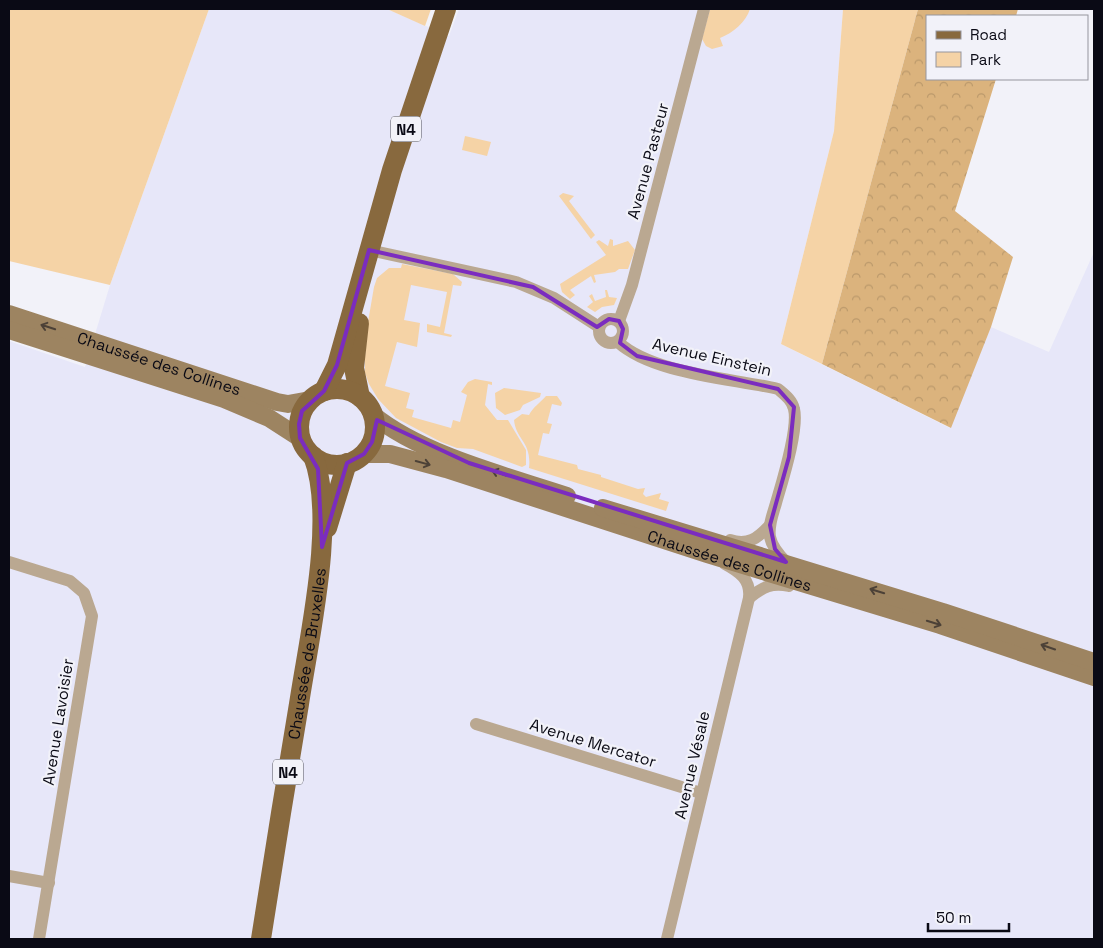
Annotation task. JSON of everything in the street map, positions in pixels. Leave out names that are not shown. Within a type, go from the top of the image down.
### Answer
[{"type":"main road","name":"N4","points":[[300,438],[299,424],[302,411],[317,395],[337,365],[392,170],[446,9]]},
{"type":"main road","name":"N4","points":[[369,250],[354,368],[360,397],[373,415]]},
{"type":"main road","name":"Chaussée des Collines","points":[[9,314],[277,402],[288,404],[317,395]]},
{"type":"main road","name":"Chaussée des Collines","points":[[9,330],[224,399],[269,418],[300,438]]},
{"type":"main road","points":[[317,395],[343,390],[360,397]]},
{"type":"main road","name":"Chaussée des Collines","points":[[373,415],[400,434],[438,451],[602,508],[786,562],[1094,662]]},
{"type":"main road","name":"Chaussée de Bruxelles","points":[[322,547],[356,458],[373,436],[373,415]]},
{"type":"main road","name":"Chaussée de Bruxelles","points":[[261,939],[322,547],[320,486],[313,456],[300,438]]},
{"type":"main road","name":"Chaussée des Collines","points":[[356,458],[390,454],[446,469],[707,554],[905,614],[1094,677]]},
{"type":"main road","points":[[313,456],[323,462],[335,465],[356,458]]},
{"type":"street","name":"Avenue Pasteur","points":[[619,321],[632,285],[704,9]]},
{"type":"street","name":"Avenue Einstein","points":[[369,250],[516,282],[554,298],[599,327],[598,333],[608,343],[618,342],[631,353],[657,364],[778,389],[788,397],[794,408],[796,418],[788,457],[770,524],[773,544],[786,562]]},
{"type":"street","points":[[599,327],[604,320],[619,321],[623,335],[618,342]]},
{"type":"street","points":[[602,508],[624,507],[740,544],[760,536],[770,524]]},
{"type":"street","name":"Avenue Vésale","points":[[667,939],[749,598],[750,587],[744,576],[707,554]]},
{"type":"street","name":"Avenue Lavoisier","points":[[9,562],[70,581],[84,593],[92,616],[39,939]]},
{"type":"street","points":[[749,598],[760,589],[775,583],[874,612],[905,614]]},
{"type":"street","name":"Avenue Mercator","points":[[476,724],[701,793]]},
{"type":"street","points":[[9,876],[49,883]]},
{"type":"highlighted area","points":[[369,250],[533,287],[597,327],[609,319],[619,321],[623,329],[620,343],[637,356],[778,389],[794,407],[789,457],[770,525],[775,549],[786,562],[469,463],[377,420],[372,442],[364,454],[347,463],[322,547],[318,469],[300,438],[299,424],[302,411],[324,391],[337,365]]},
{"type":"shaded area","points":[[209,9],[387,9],[449,36],[459,9],[843,9],[834,131],[781,344],[950,428],[991,327],[1049,352],[1094,252],[1094,939],[9,939],[9,341],[85,367],[110,285]]},
{"type":"green space","points":[[9,9],[209,9],[110,285],[9,261]]},
{"type":"green space","points":[[387,9],[431,9],[425,26]]},
{"type":"green space","points":[[710,9],[750,9],[738,26],[720,38],[723,46],[712,49],[706,46],[702,39]]},
{"type":"green space","points":[[843,9],[918,9],[822,364],[781,344],[834,131]]},
{"type":"green space","points":[[918,9],[1018,9],[1016,15],[926,15],[926,80],[996,80],[955,211],[1013,257],[991,327],[951,428],[822,364]]},
{"type":"green space","points":[[465,136],[491,142],[487,156],[462,150]]},
{"type":"green space","points":[[563,193],[574,196],[569,201],[595,235],[591,239],[559,196]]},
{"type":"green space","points":[[610,239],[613,240],[613,246],[628,241],[635,250],[628,269],[619,269],[615,272],[594,275],[596,282],[594,283],[591,276],[570,290],[575,295],[570,299],[562,292],[560,284],[606,255],[596,242],[599,240],[608,246]]},
{"type":"green space","points":[[402,264],[453,274],[462,282],[461,286],[453,285],[444,333],[452,335],[451,337],[427,332],[427,324],[440,327],[447,292],[411,285],[404,320],[420,323],[417,347],[397,342],[385,386],[410,393],[406,408],[414,410],[412,417],[451,428],[453,420],[460,422],[467,395],[461,392],[468,382],[475,379],[492,382],[492,385],[488,384],[485,405],[497,420],[508,420],[526,450],[526,465],[522,467],[473,449],[457,448],[441,442],[396,418],[378,399],[365,373],[368,322],[374,287],[377,278],[389,268],[401,268]]},
{"type":"green space","points":[[605,290],[607,290],[609,297],[617,298],[614,305],[602,307],[595,312],[587,307],[593,302],[589,296],[592,294],[595,301],[606,297]]},
{"type":"green space","points":[[504,388],[541,393],[540,397],[523,405],[520,410],[505,415],[496,408],[495,393]]},
{"type":"green space","points":[[546,396],[557,396],[562,403],[561,406],[552,404],[547,423],[552,424],[549,434],[543,433],[538,455],[577,465],[578,469],[601,475],[601,477],[638,489],[645,488],[643,494],[646,497],[661,493],[659,499],[669,502],[666,511],[529,468],[528,452],[515,427],[514,420],[522,414],[529,415]]}]
